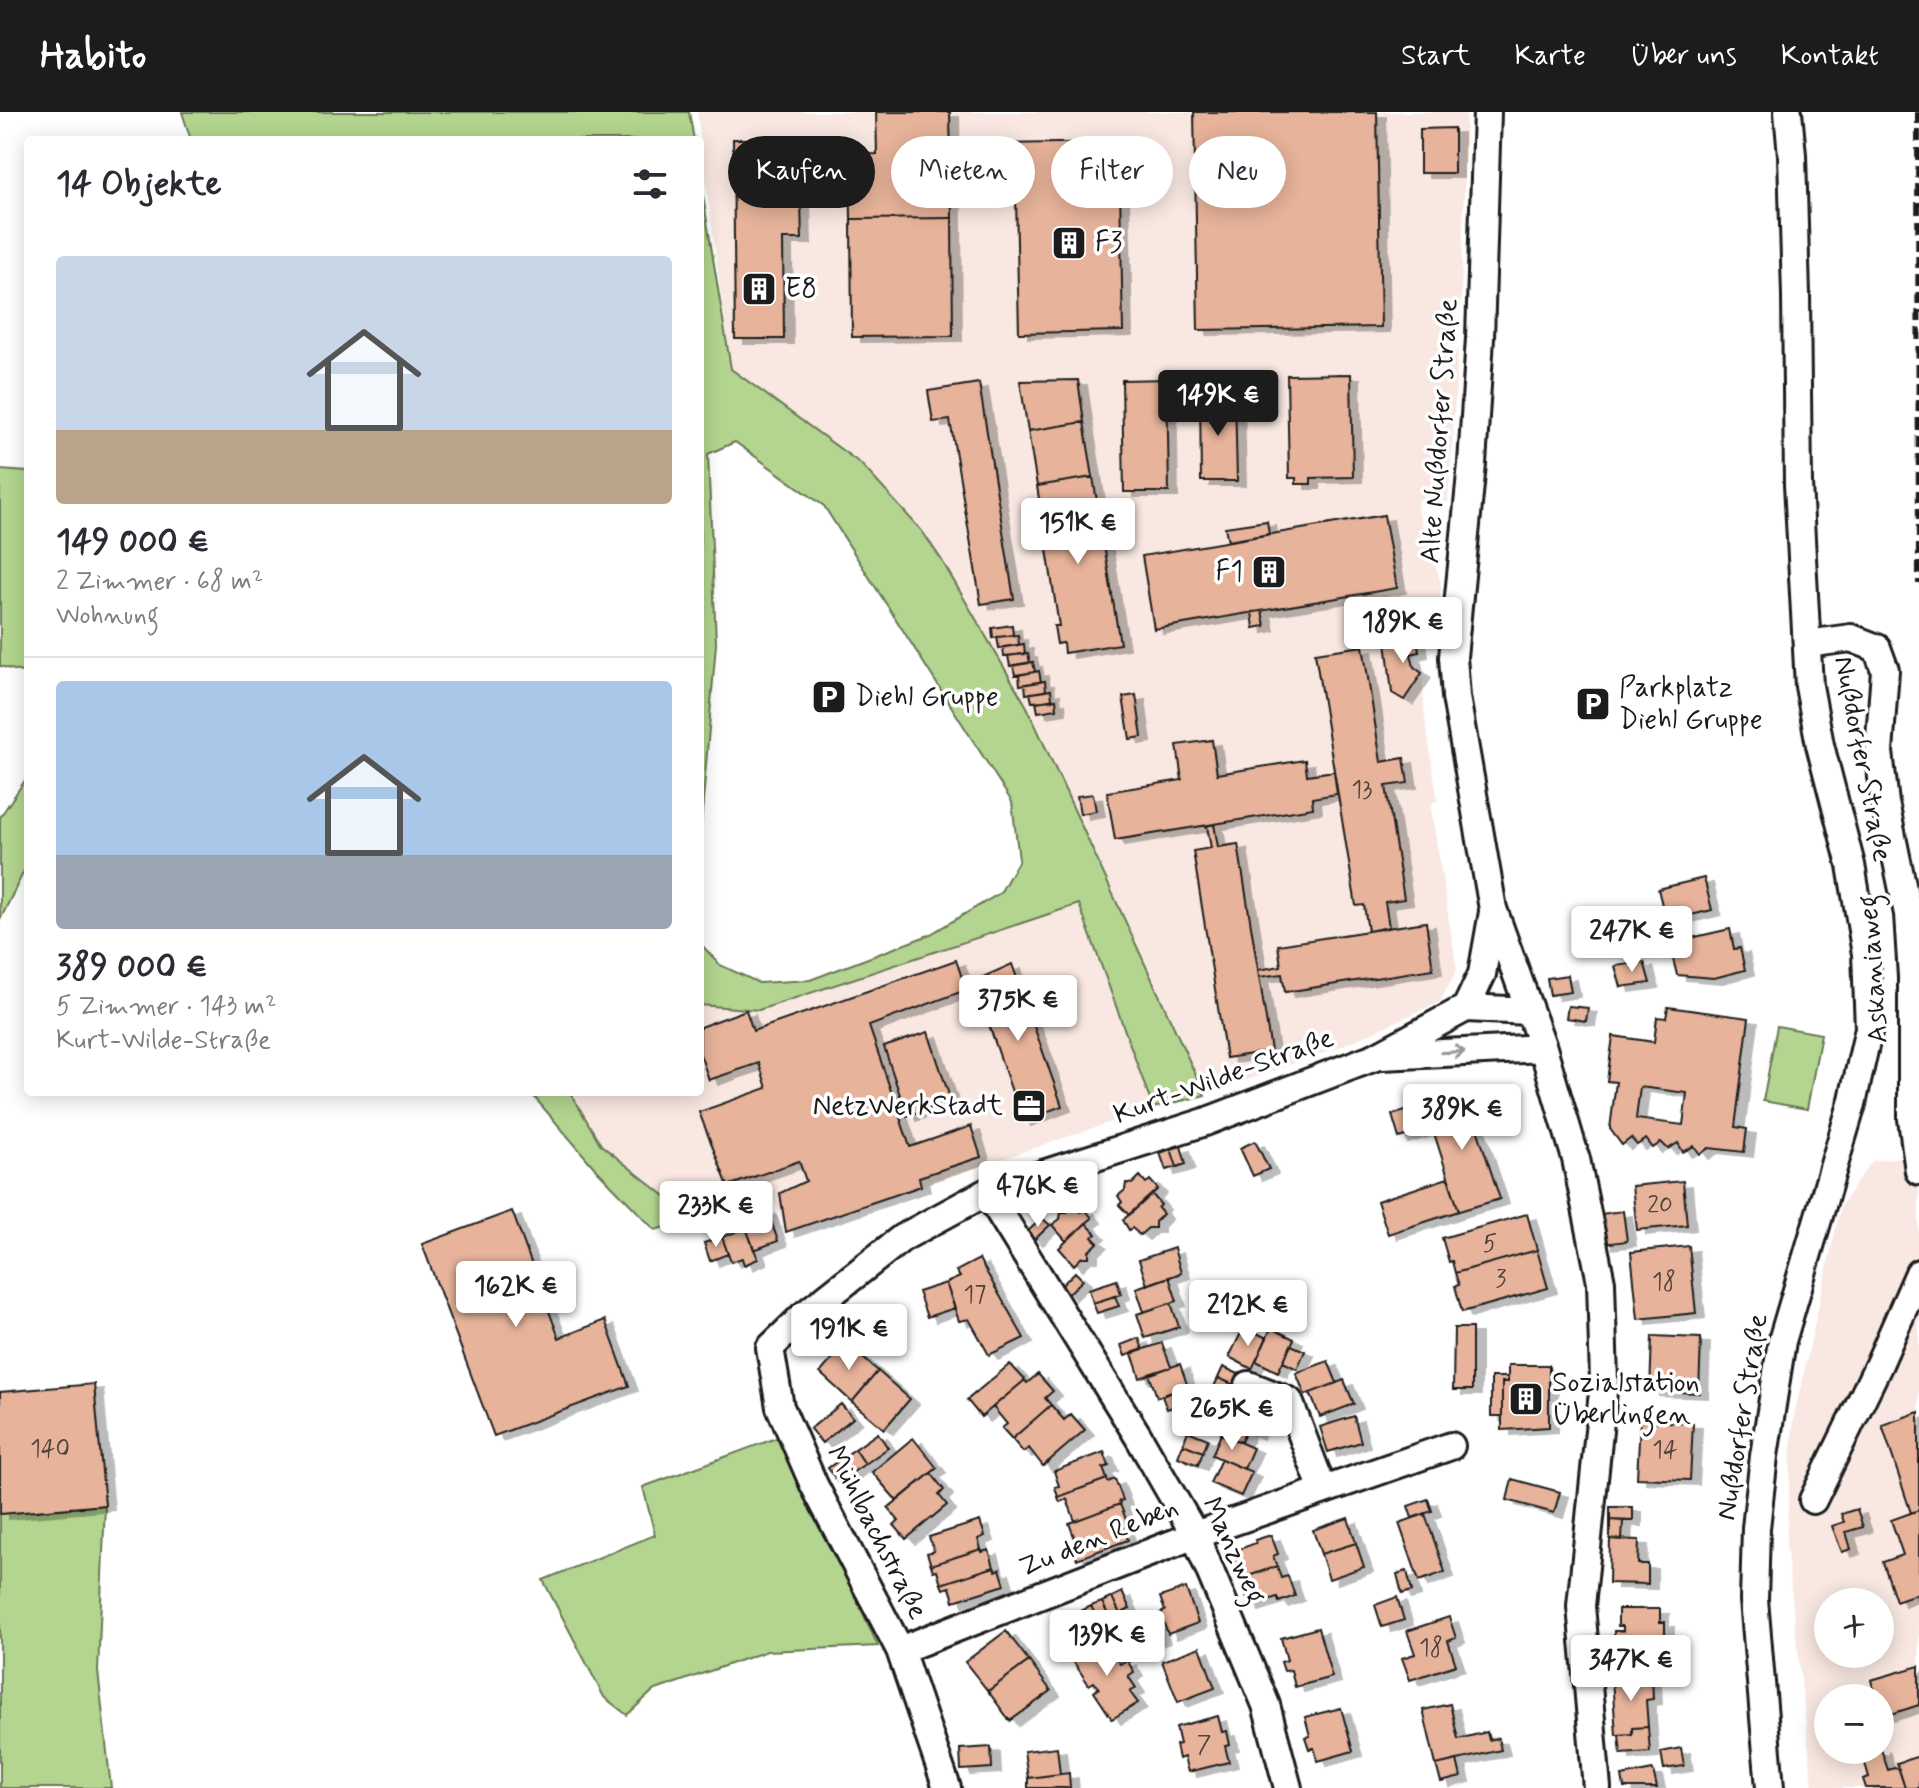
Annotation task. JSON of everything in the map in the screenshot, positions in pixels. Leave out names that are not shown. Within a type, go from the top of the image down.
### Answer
[{"type":"street","name":"Alte Nußdorfer Straße","points":[[1487,112],[1480,338],[1472,464],[1453,657],[1456,697],[1493,909],[1543,1048],[1576,1159],[1601,1282],[1604,1382],[1581,1606],[1597,1788]]},
{"type":"street","name":"Nußdorfer Straße","points":[[1770,1788],[1754,1600],[1757,1514],[1782,1341],[1846,1125],[1869,1028],[1866,954],[1851,865],[1820,745],[1809,686],[1798,484],[1796,295],[1788,112]]},
{"type":"street","name":"Askaniaweg","points":[[1807,644],[1851,638],[1877,648],[1885,670],[1879,752],[1885,803],[1908,914],[1912,977],[1912,1119],[1919,1171]]},
{"type":"street","points":[[1493,909],[1482,974],[1466,1008],[1529,1011]]},
{"type":"street","name":"Kurt-Wilde-Straße","points":[[803,1316],[902,1238],[987,1192],[1205,1122],[1375,1057],[1466,1008]]},
{"type":"street","name":"Kurt-Wilde-Straße","points":[[1375,1057],[1543,1048]]},
{"type":"street","name":"Manzweg","points":[[987,1192],[1138,1436],[1195,1535],[1266,1705],[1288,1788]]},
{"type":"street","points":[[1813,1500],[1919,1273]]},
{"type":"street","name":"Mühlbachstraße","points":[[803,1316],[770,1348],[780,1407],[814,1485],[900,1650],[947,1788]]},
{"type":"street","points":[[1249,1385],[1289,1401],[1323,1490]]},
{"type":"street","name":"Zu den Reben","points":[[900,1650],[1195,1535],[1451,1446]]},
{"type":"shaded area","points":[[697,112],[1466,112],[1461,303],[1448,304],[1448,347],[1458,351],[1448,502],[1422,499],[1418,501],[1417,509],[1441,583],[1438,636],[1418,640],[1419,652],[1412,655],[1414,666],[1422,673],[1425,719],[1438,801],[1433,802],[1431,808],[1457,970],[1440,1002],[1337,1048],[1205,1095],[1027,707],[941,559],[861,464],[731,369],[704,165],[704,136],[700,136]]},
{"type":"shaded area","points":[[1079,904],[1153,1108],[786,1232],[772,1193],[694,1219],[601,1145],[572,1096],[704,1096],[704,1005],[759,1010]]},
{"type":"shaded area","points":[[1919,1155],[1919,1788],[1813,1788],[1786,1544],[1793,1421],[1841,1205],[1872,1161]]},
{"type":"green space","points":[[182,112],[689,112],[693,136],[190,136]]},
{"type":"green space","points":[[704,203],[731,369],[861,464],[922,531],[941,559],[1027,707],[1205,1095],[1153,1108],[1079,904],[759,1010],[704,1005],[704,947],[720,965],[759,983],[810,980],[929,935],[1000,893],[1019,860],[1012,802],[824,506],[735,442],[708,454],[716,643],[704,789]]},
{"type":"green space","points":[[0,470],[24,472],[24,673],[0,666]]},
{"type":"green space","points":[[24,782],[24,871],[0,920],[0,817]]},
{"type":"green space","points":[[1777,1026],[1821,1034],[1807,1109],[1763,1101]]},
{"type":"green space","points":[[533,1096],[572,1096],[601,1145],[694,1219],[655,1230],[593,1166]]},
{"type":"green space","points":[[782,1436],[878,1646],[767,1651],[653,1691],[627,1715],[604,1697],[543,1580],[655,1535],[643,1487]]},
{"type":"green space","points":[[105,1505],[98,1671],[111,1788],[0,1788],[0,1514]]},
{"type":"building","points":[[876,112],[950,112],[950,136],[891,136],[891,208],[952,208],[952,218],[851,219],[851,208],[875,208]]},
{"type":"building","points":[[1194,112],[1377,112],[1381,327],[1198,330],[1196,208],[1286,208],[1286,136],[1194,136]]},
{"type":"building","points":[[1454,128],[1454,173],[1420,173],[1420,129]]},
{"type":"building","name":"F3","points":[[1035,143],[1051,143],[1051,208],[1120,208],[1123,331],[1019,333],[1016,208],[1035,208]]},
{"type":"building","name":"E8","points":[[734,208],[801,208],[802,239],[783,239],[784,339],[735,339]]},
{"type":"building","points":[[952,218],[953,336],[852,337],[851,219]]},
{"type":"building","points":[[1351,374],[1353,477],[1311,478],[1311,484],[1296,484],[1296,478],[1289,478],[1287,375]]},
{"type":"building","points":[[1167,379],[1169,492],[1124,492],[1122,380]]},
{"type":"building","points":[[1078,380],[1084,422],[1028,431],[1020,381]]},
{"type":"building","points":[[979,383],[1014,599],[981,604],[950,420],[933,422],[928,391]]},
{"type":"building","points":[[1235,395],[1237,481],[1201,481],[1200,396]]},
{"type":"building","points":[[1084,422],[1093,477],[1037,486],[1028,431]]},
{"type":"building","points":[[1093,477],[1120,644],[1064,653],[1063,643],[1057,644],[1054,626],[1059,626],[1037,486]]},
{"type":"building","name":"F1","points":[[1384,515],[1397,588],[1154,629],[1142,556]]},
{"type":"building","points":[[1267,521],[1269,534],[1228,541],[1225,527]]},
{"type":"building","points":[[1262,611],[1265,626],[1254,628],[1252,612]]},
{"type":"building","points":[[1012,625],[1013,635],[993,638],[992,628]]},
{"type":"building","points":[[1018,635],[1019,645],[999,648],[997,637]]},
{"type":"building","points":[[1417,636],[1419,652],[1411,654],[1414,667],[1422,673],[1404,700],[1392,693],[1386,641]]},
{"type":"building","points":[[1024,644],[1025,654],[1004,656],[1003,647]]},
{"type":"building","points":[[1363,646],[1381,762],[1404,758],[1408,783],[1386,786],[1404,899],[1385,902],[1389,927],[1368,931],[1364,905],[1356,906],[1315,653]]},
{"type":"building","points":[[1028,653],[1030,663],[1010,666],[1008,656]]},
{"type":"building","points":[[1033,662],[1035,672],[1015,675],[1013,665]]},
{"type":"building","points":[[1039,671],[1041,682],[1020,685],[1019,675]]},
{"type":"building","points":[[1045,681],[1046,691],[1026,694],[1025,684]]},
{"type":"building","points":[[1051,690],[1052,700],[1032,702],[1030,693]]},
{"type":"building","points":[[1136,695],[1142,737],[1130,739],[1123,697]]},
{"type":"building","points":[[1056,699],[1057,709],[1038,712],[1036,702]]},
{"type":"building","points":[[1212,740],[1217,774],[1305,760],[1307,775],[1334,771],[1337,794],[1312,798],[1313,808],[1115,840],[1107,792],[1182,780],[1177,745]]},
{"type":"building","points":[[1093,794],[1096,811],[1080,814],[1077,796]]},
{"type":"building","points":[[1214,824],[1218,847],[1238,844],[1271,1051],[1226,1058],[1193,851],[1211,848],[1207,826]]},
{"type":"building","points":[[1704,878],[1712,910],[1666,921],[1658,889]]},
{"type":"building","points":[[1426,922],[1433,969],[1285,992],[1282,974],[1259,977],[1258,970],[1281,966],[1278,945]]},
{"type":"building","points":[[1730,929],[1734,949],[1740,948],[1745,970],[1714,978],[1677,975],[1669,943]]},
{"type":"building","points":[[956,960],[966,990],[869,1026],[910,1147],[971,1126],[981,1157],[919,1177],[921,1186],[786,1232],[780,1193],[806,1181],[799,1161],[728,1186],[699,1112],[767,1088],[759,1063],[709,1080],[704,1066],[704,1026],[746,1010],[753,1031]]},
{"type":"building","points":[[1644,962],[1650,983],[1621,987],[1615,966]]},
{"type":"building","points":[[1012,964],[1062,1106],[1022,1121],[974,981]]},
{"type":"building","points":[[1568,975],[1571,992],[1550,995],[1547,978]]},
{"type":"building","points":[[1568,1006],[1588,1008],[1586,1021],[1566,1018]]},
{"type":"building","points":[[1668,1007],[1749,1018],[1735,1127],[1747,1129],[1744,1152],[1709,1148],[1700,1154],[1694,1146],[1683,1152],[1678,1143],[1668,1149],[1661,1142],[1653,1148],[1646,1139],[1637,1145],[1631,1138],[1622,1145],[1610,1129],[1616,1082],[1607,1081],[1613,1036],[1654,1042],[1657,1017],[1666,1018]],"holes":[[[1640,1087],[1687,1093],[1683,1125],[1636,1119]]]},
{"type":"building","points":[[928,1032],[951,1101],[907,1116],[884,1047]]},
{"type":"building","points":[[1465,1092],[1500,1199],[1459,1211],[1425,1105]]},
{"type":"building","points":[[1425,1105],[1432,1128],[1399,1138],[1392,1115]]},
{"type":"building","points":[[1255,1141],[1269,1169],[1253,1176],[1240,1148]]},
{"type":"building","points":[[1181,1146],[1186,1164],[1177,1167],[1171,1149]]},
{"type":"building","points":[[1171,1149],[1177,1167],[1166,1170],[1160,1153]]},
{"type":"building","points":[[1140,1176],[1146,1183],[1150,1180],[1158,1189],[1129,1215],[1119,1205],[1122,1202],[1118,1196],[1125,1190],[1126,1183],[1132,1184]]},
{"type":"building","points":[[1448,1178],[1459,1211],[1388,1234],[1377,1201]]},
{"type":"building","points":[[1683,1181],[1687,1225],[1637,1230],[1632,1186]]},
{"type":"building","points":[[1152,1194],[1161,1205],[1158,1208],[1163,1214],[1155,1222],[1155,1228],[1148,1228],[1140,1235],[1132,1228],[1129,1230],[1123,1220]]},
{"type":"building","points":[[1075,1205],[1081,1212],[1085,1209],[1092,1218],[1066,1241],[1052,1225],[1060,1219],[1061,1212],[1067,1212]]},
{"type":"building","points":[[767,1210],[778,1241],[754,1250],[743,1219]]},
{"type":"building","points":[[512,1211],[559,1338],[605,1320],[629,1386],[494,1436],[422,1244]]},
{"type":"building","points":[[1623,1211],[1627,1241],[1604,1244],[1600,1214]]},
{"type":"building","points":[[1527,1214],[1537,1250],[1455,1273],[1442,1238]]},
{"type":"building","points":[[1042,1218],[1050,1225],[1034,1240],[1027,1232]]},
{"type":"building","points":[[1086,1223],[1096,1234],[1092,1237],[1098,1243],[1089,1251],[1089,1257],[1082,1257],[1074,1265],[1059,1248]]},
{"type":"building","points":[[746,1228],[758,1259],[744,1265],[742,1258],[731,1262],[722,1237]]},
{"type":"building","points":[[722,1237],[728,1254],[710,1261],[704,1243]]},
{"type":"building","points":[[1689,1246],[1696,1313],[1638,1319],[1631,1252]]},
{"type":"building","points":[[1174,1248],[1181,1273],[1147,1285],[1139,1260]]},
{"type":"building","points":[[1537,1250],[1548,1288],[1462,1312],[1455,1273]]},
{"type":"building","points":[[979,1259],[1024,1338],[989,1355],[969,1319],[959,1321],[946,1283],[960,1277],[956,1271]]},
{"type":"building","points":[[1075,1272],[1083,1280],[1067,1295],[1060,1287]]},
{"type":"building","points":[[1169,1277],[1177,1301],[1144,1312],[1136,1288]]},
{"type":"building","points":[[1117,1280],[1121,1294],[1093,1303],[1089,1289]]},
{"type":"building","points":[[946,1283],[955,1308],[927,1317],[918,1292]]},
{"type":"building","points":[[1115,1296],[1119,1306],[1097,1313],[1093,1303]]},
{"type":"building","points":[[1171,1303],[1179,1327],[1145,1338],[1137,1314]]},
{"type":"building","points":[[1244,1327],[1267,1338],[1252,1369],[1229,1357]]},
{"type":"building","points":[[1271,1328],[1294,1339],[1278,1372],[1256,1361]]},
{"type":"building","points":[[1454,1328],[1472,1328],[1472,1390],[1453,1390]]},
{"type":"building","points":[[1652,1336],[1701,1338],[1699,1393],[1650,1391]]},
{"type":"building","points":[[1139,1338],[1143,1350],[1125,1356],[1121,1345]]},
{"type":"building","points":[[846,1343],[878,1371],[852,1402],[820,1373]]},
{"type":"building","points":[[1162,1343],[1171,1367],[1140,1378],[1132,1353]]},
{"type":"building","points":[[1291,1345],[1305,1351],[1297,1369],[1283,1362]]},
{"type":"building","points":[[1328,1361],[1337,1383],[1305,1395],[1296,1373]]},
{"type":"building","points":[[1010,1364],[1025,1380],[981,1417],[967,1400]]},
{"type":"building","points":[[1180,1364],[1188,1387],[1157,1397],[1149,1374]]},
{"type":"building","name":"Sozialstation Überlingen","points":[[1508,1365],[1549,1365],[1549,1427],[1502,1430],[1502,1382],[1508,1382]]},
{"type":"building","points":[[1223,1367],[1241,1375],[1237,1386],[1218,1378]]},
{"type":"building","points":[[878,1371],[910,1399],[884,1429],[852,1402]]},
{"type":"building","points":[[1038,1374],[1053,1391],[1045,1398],[1051,1405],[1012,1439],[1002,1428],[1007,1424],[993,1407],[1025,1380],[1027,1383]]},
{"type":"building","points":[[1491,1377],[1508,1377],[1508,1382],[1502,1382],[1502,1416],[1491,1416]]},
{"type":"building","points":[[1218,1378],[1237,1386],[1232,1397],[1213,1389]]},
{"type":"building","points":[[1344,1380],[1354,1404],[1320,1417],[1310,1393]]},
{"type":"building","points":[[94,1384],[105,1505],[0,1514],[0,1392]]},
{"type":"building","points":[[1181,1389],[1185,1403],[1167,1409],[1162,1396]]},
{"type":"building","points":[[1234,1399],[1263,1412],[1254,1434],[1224,1421]]},
{"type":"building","points":[[841,1404],[853,1418],[822,1443],[810,1429]]},
{"type":"building","points":[[1051,1405],[1064,1420],[1071,1414],[1085,1430],[1043,1466],[1029,1448],[1023,1452],[1012,1439]]},
{"type":"building","points":[[1919,1412],[1919,1510],[1911,1513],[1882,1425]]},
{"type":"building","points":[[1354,1416],[1361,1442],[1328,1452],[1320,1427]]},
{"type":"building","points":[[1640,1421],[1693,1423],[1690,1480],[1637,1478]]},
{"type":"building","points":[[1228,1423],[1246,1430],[1241,1442],[1223,1435]]},
{"type":"building","points":[[1188,1431],[1208,1439],[1203,1452],[1183,1444]]},
{"type":"building","points":[[878,1433],[888,1448],[865,1464],[855,1449]]},
{"type":"building","points":[[1221,1434],[1253,1448],[1244,1469],[1212,1455]]},
{"type":"building","points":[[913,1438],[937,1468],[897,1501],[872,1472]]},
{"type":"building","points":[[1183,1444],[1203,1452],[1198,1465],[1178,1457]]},
{"type":"building","points":[[855,1449],[865,1464],[838,1482],[828,1468]]},
{"type":"building","points":[[1104,1452],[1109,1466],[1103,1468],[1107,1479],[1058,1497],[1055,1487],[1059,1486],[1054,1471]]},
{"type":"building","points":[[1221,1459],[1252,1472],[1241,1496],[1210,1483]]},
{"type":"building","points":[[931,1473],[944,1490],[939,1495],[947,1505],[906,1539],[894,1525],[899,1521],[888,1508]]},
{"type":"building","points":[[1107,1479],[1108,1482],[1115,1479],[1123,1500],[1119,1501],[1120,1504],[1075,1521],[1067,1499],[1060,1502],[1058,1497]]},
{"type":"building","points":[[1512,1479],[1560,1492],[1554,1513],[1507,1500]]},
{"type":"building","points":[[1428,1499],[1432,1511],[1412,1518],[1408,1506]]},
{"type":"building","points":[[1120,1504],[1127,1522],[1122,1524],[1128,1540],[1077,1559],[1071,1544],[1076,1542],[1069,1523]]},
{"type":"building","points":[[1610,1507],[1633,1507],[1633,1521],[1610,1520]]},
{"type":"building","points":[[1857,1509],[1863,1527],[1846,1532],[1851,1549],[1842,1552],[1832,1526],[1844,1522],[1841,1514]]},
{"type":"building","points":[[1919,1510],[1919,1603],[1916,1594],[1896,1601],[1883,1562],[1903,1555],[1891,1520]]},
{"type":"building","points":[[1425,1514],[1445,1572],[1419,1581],[1399,1523]]},
{"type":"building","points":[[1348,1518],[1356,1543],[1321,1554],[1313,1530]]},
{"type":"building","points":[[1610,1520],[1623,1521],[1622,1540],[1610,1539]]},
{"type":"building","points":[[980,1521],[985,1536],[978,1539],[981,1549],[931,1565],[927,1553],[934,1551],[929,1537]]},
{"type":"building","points":[[1271,1535],[1278,1554],[1273,1556],[1277,1566],[1240,1579],[1231,1552]]},
{"type":"building","points":[[1610,1539],[1639,1540],[1638,1564],[1648,1564],[1648,1584],[1609,1583]]},
{"type":"building","points":[[1356,1543],[1364,1567],[1329,1579],[1321,1554]]},
{"type":"building","points":[[981,1549],[982,1552],[989,1550],[994,1567],[941,1584],[937,1570],[933,1571],[931,1565]]},
{"type":"building","points":[[1277,1566],[1281,1578],[1288,1576],[1295,1596],[1279,1602],[1277,1597],[1250,1606],[1240,1579]]},
{"type":"building","points":[[994,1567],[996,1571],[1000,1569],[1005,1585],[954,1601],[950,1587],[943,1589],[941,1584]]},
{"type":"building","points":[[1407,1571],[1412,1591],[1402,1594],[1397,1574]]},
{"type":"building","points":[[1186,1588],[1198,1623],[1168,1634],[1160,1613],[1165,1611],[1160,1597]]},
{"type":"building","points":[[1122,1592],[1130,1609],[1120,1614],[1112,1597]]},
{"type":"building","points":[[1112,1597],[1120,1614],[1110,1619],[1102,1602]]},
{"type":"building","points":[[1397,1597],[1404,1620],[1382,1627],[1375,1605]]},
{"type":"building","points":[[1102,1602],[1110,1619],[1100,1624],[1091,1606]]},
{"type":"building","points":[[1091,1606],[1100,1624],[1090,1629],[1081,1611]]},
{"type":"building","points":[[1618,1609],[1660,1609],[1660,1622],[1665,1622],[1665,1644],[1661,1644],[1660,1660],[1619,1660],[1619,1641],[1614,1641],[1614,1631],[1623,1631],[1623,1626],[1618,1626]]},
{"type":"building","points":[[1081,1611],[1090,1629],[1079,1633],[1071,1616]]},
{"type":"building","points":[[1153,1615],[1161,1638],[1150,1642],[1142,1619]]},
{"type":"building","points":[[1071,1616],[1079,1633],[1069,1638],[1061,1621]]},
{"type":"building","points":[[1449,1617],[1456,1638],[1448,1641],[1456,1665],[1410,1680],[1402,1658],[1415,1654],[1407,1631]]},
{"type":"building","points":[[1318,1628],[1332,1677],[1295,1687],[1291,1670],[1284,1671],[1281,1662],[1287,1660],[1281,1638]]},
{"type":"building","points":[[1006,1631],[1029,1661],[988,1691],[965,1662]]},
{"type":"building","points":[[1099,1640],[1107,1653],[1111,1650],[1120,1664],[1127,1660],[1134,1672],[1128,1676],[1136,1688],[1130,1692],[1138,1703],[1112,1719],[1094,1692],[1099,1688],[1094,1682],[1089,1685],[1071,1658]]},
{"type":"building","points":[[1200,1647],[1215,1688],[1178,1702],[1162,1661]]},
{"type":"building","points":[[1029,1661],[1051,1691],[1010,1721],[988,1691]]},
{"type":"building","points":[[1919,1666],[1919,1705],[1894,1713],[1894,1684],[1872,1684],[1871,1680]]},
{"type":"building","points":[[1652,1677],[1653,1699],[1646,1700],[1648,1727],[1632,1728],[1632,1734],[1616,1735],[1612,1679]]},
{"type":"building","points":[[1450,1704],[1458,1739],[1487,1732],[1489,1740],[1498,1738],[1501,1750],[1436,1765],[1423,1710]]},
{"type":"building","points":[[1341,1708],[1353,1751],[1318,1761],[1314,1748],[1309,1749],[1305,1737],[1310,1736],[1305,1717]]},
{"type":"building","points":[[1218,1716],[1222,1732],[1227,1731],[1230,1745],[1225,1746],[1229,1762],[1188,1772],[1184,1757],[1179,1759],[1176,1727]]},
{"type":"building","points":[[1648,1727],[1650,1752],[1621,1754],[1619,1735],[1632,1734],[1632,1728]]},
{"type":"building","points":[[991,1747],[992,1768],[961,1770],[960,1749]]},
{"type":"building","points":[[1057,1747],[1060,1774],[1028,1778],[1024,1751]]},
{"type":"building","points":[[1681,1748],[1684,1766],[1664,1769],[1661,1752]]},
{"type":"building","points":[[1919,1756],[1919,1788],[1905,1788],[1897,1763]]},
{"type":"building","points":[[1457,1760],[1461,1777],[1441,1782],[1436,1765]]},
{"type":"building","points":[[1865,1764],[1886,1764],[1888,1770],[1898,1767],[1905,1788],[1866,1788],[1863,1779],[1869,1777]]},
{"type":"building","points":[[1653,1770],[1657,1788],[1624,1788],[1622,1776]]},
{"type":"building","points":[[1069,1773],[1070,1788],[1028,1788],[1028,1778]]},
{"type":"railway","points":[[1918,112],[1919,584]]},
{"type":"place","name":"F3","points":[[1069,243]]},
{"type":"place","name":"E8","points":[[759,289]]},
{"type":"place","name":"F1","points":[[1269,572]]},
{"type":"place","name":"Diehl Gruppe","points":[[829,697]]},
{"type":"place","name":"Parkplatz Diehl Gruppe","points":[[1593,704]]},
{"type":"place","name":"NetzWerkStadt","points":[[1029,1106]]},
{"type":"place","name":"Sozialstation Überlingen","points":[[1526,1399]]}]
